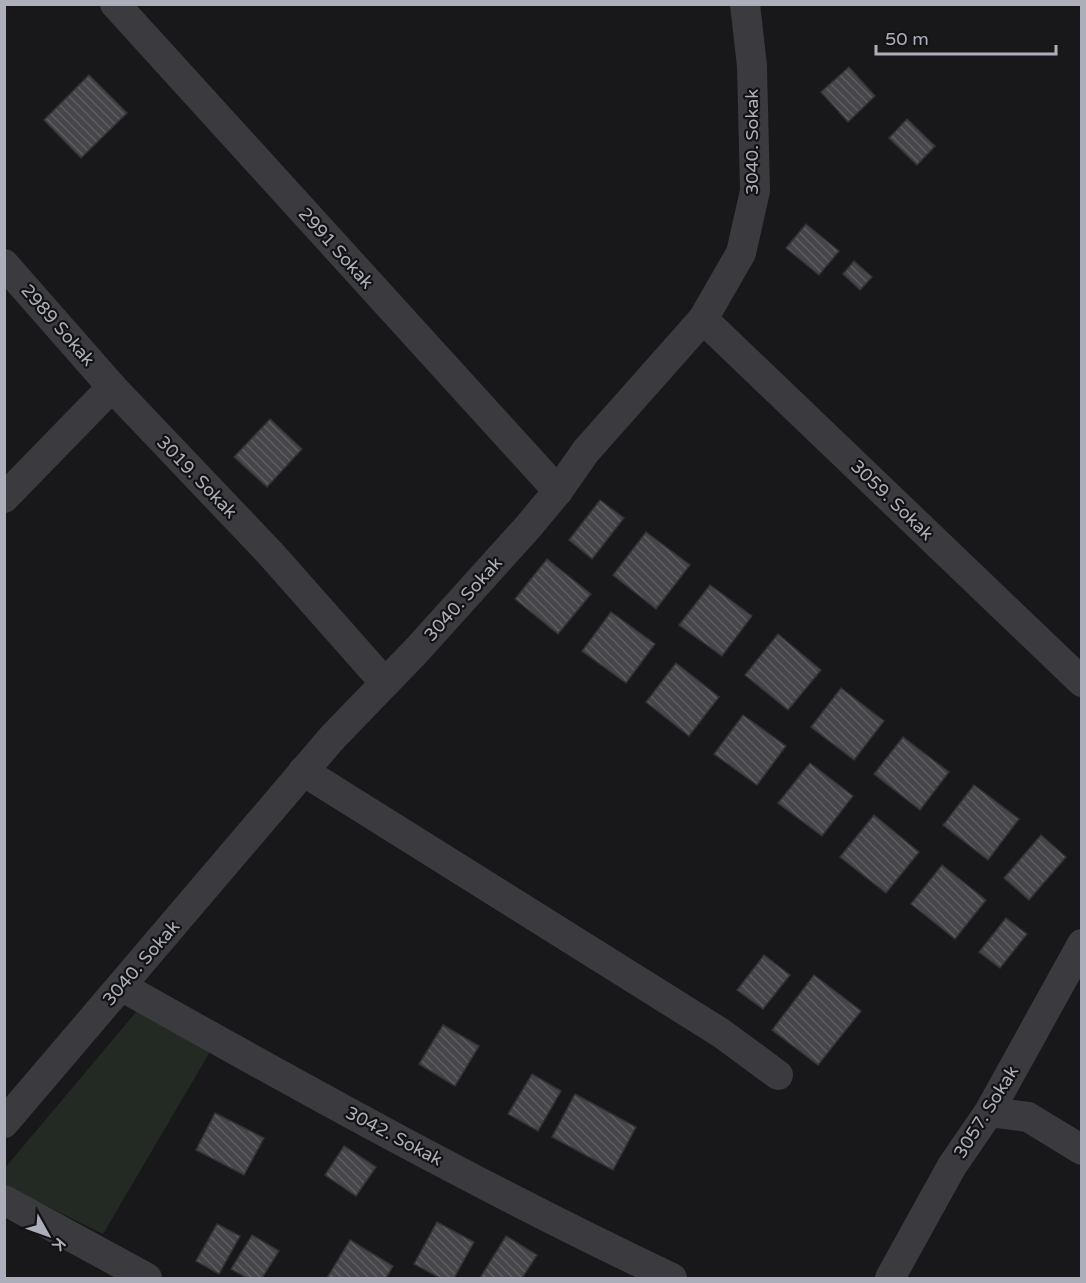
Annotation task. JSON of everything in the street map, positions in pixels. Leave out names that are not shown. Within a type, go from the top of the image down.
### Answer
[{"type":"street","name":"2991 Sokak","points":[[115,4],[558,491]]},
{"type":"street","name":"3040. Sokak","points":[[4,1123],[303,771],[520,536],[558,491],[586,450],[703,319],[741,253],[755,191],[752,66],[745,4]]},
{"type":"street","name":"2989 Sokak","points":[[4,264],[112,387]]},
{"type":"street","name":"3059. Sokak","points":[[703,319],[1082,682]]},
{"type":"street","points":[[4,498],[112,387]]},
{"type":"street","name":"3019. Sokak","points":[[112,387],[270,553],[384,683]]},
{"type":"street","points":[[303,771],[721,1033],[778,1075]]},
{"type":"street","name":"3057. Sokak","points":[[890,1278],[952,1166],[989,1112],[1082,944]]},
{"type":"street","name":"3042. Sokak","points":[[121,986],[297,1085],[603,1246],[672,1278]]},
{"type":"street","points":[[989,1112],[1028,1117],[1082,1150]]},
{"type":"street","points":[[4,1200],[147,1278]]},
{"type":"shaded area","points":[[137,1011],[211,1050],[103,1234],[5,1185],[5,1168]]},
{"type":"building","points":[[849,67],[875,96],[848,122],[821,92]]},
{"type":"building","points":[[89,75],[127,113],[81,158],[44,120]]},
{"type":"building","points":[[907,119],[935,146],[917,165],[889,138]]},
{"type":"building","points":[[806,224],[839,251],[819,275],[786,248]]},
{"type":"building","points":[[854,261],[872,277],[860,290],[843,274]]},
{"type":"building","points":[[270,419],[302,449],[267,487],[234,457]]},
{"type":"building","points":[[600,500],[624,518],[592,559],[569,540]]},
{"type":"building","points":[[646,532],[690,565],[656,609],[613,575]]},
{"type":"building","points":[[547,559],[591,594],[558,634],[515,599]]},
{"type":"building","points":[[710,585],[752,616],[722,656],[679,625]]},
{"type":"building","points":[[611,612],[655,644],[626,683],[582,651]]},
{"type":"building","points":[[778,634],[821,670],[788,710],[745,675]]},
{"type":"building","points":[[676,663],[719,697],[689,736],[646,702]]},
{"type":"building","points":[[841,688],[884,721],[854,760],[811,727]]},
{"type":"building","points":[[743,715],[786,746],[757,785],[714,754]]},
{"type":"building","points":[[903,737],[949,772],[920,810],[874,774]]},
{"type":"building","points":[[810,763],[853,796],[822,836],[778,803]]},
{"type":"building","points":[[974,785],[1019,819],[988,860],[943,825]]},
{"type":"building","points":[[874,815],[919,852],[886,893],[840,857]]},
{"type":"building","points":[[1041,835],[1066,857],[1029,900],[1004,878]]},
{"type":"building","points":[[942,865],[986,900],[955,939],[911,904]]},
{"type":"building","points":[[1006,918],[1027,934],[1000,968],[979,952]]},
{"type":"building","points":[[764,955],[790,975],[763,1009],[737,990]]},
{"type":"building","points":[[814,975],[861,1011],[818,1065],[772,1030]]},
{"type":"building","points":[[443,1025],[479,1046],[455,1086],[419,1064]]},
{"type":"building","points":[[532,1074],[561,1091],[538,1131],[508,1114]]},
{"type":"building","points":[[575,1094],[636,1127],[613,1170],[552,1137]]},
{"type":"building","points":[[215,1113],[264,1138],[244,1175],[196,1150]]},
{"type":"building","points":[[344,1146],[376,1167],[356,1196],[325,1175]]},
{"type":"building","points":[[437,1222],[474,1242],[454,1278],[440,1278],[414,1264]]},
{"type":"building","points":[[217,1224],[240,1236],[219,1274],[196,1261]]},
{"type":"building","points":[[252,1235],[279,1251],[262,1278],[247,1278],[231,1269]]},
{"type":"building","points":[[506,1236],[537,1255],[522,1278],[480,1278]]},
{"type":"building","points":[[350,1240],[393,1266],[386,1278],[327,1278]]}]
